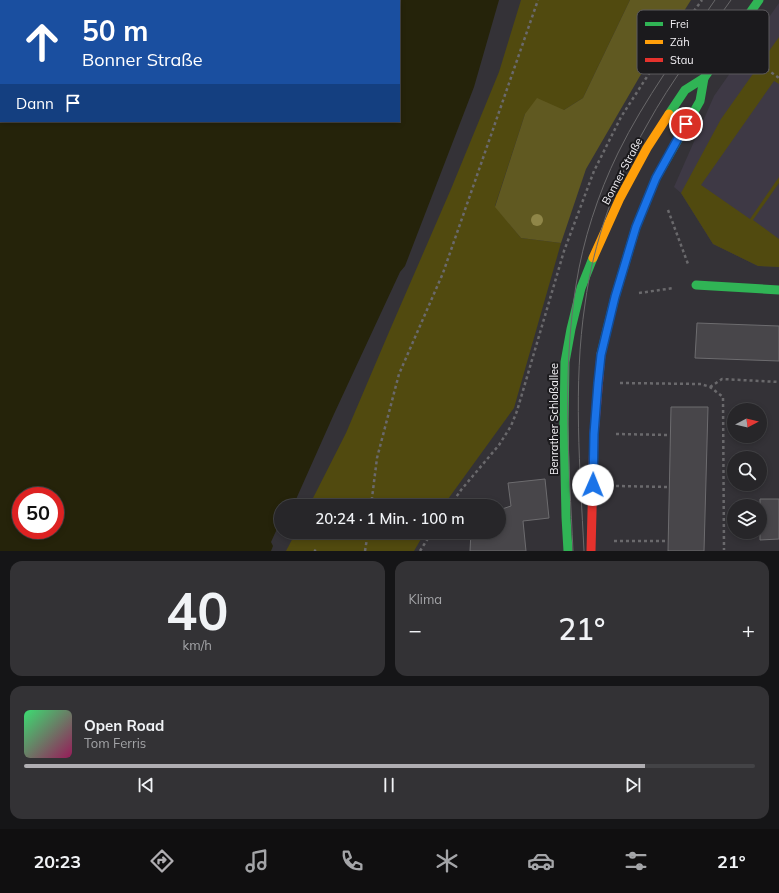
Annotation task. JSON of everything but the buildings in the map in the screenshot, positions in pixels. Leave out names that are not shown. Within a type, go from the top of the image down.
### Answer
[{"type":"main road","name":"Bonner Straße","points":[[752,10],[759,0]]},
{"type":"main road","name":"Bonner Straße","points":[[581,288],[595,252],[620,198],[647,148],[685,90],[704,78],[707,74]]},
{"type":"main road","name":"Bonner Straße","points":[[615,297],[636,227],[656,178],[700,101],[704,78]]},
{"type":"main road","points":[[696,285],[779,290]]},
{"type":"main road","name":"Benrather Schloßallee","points":[[568,551],[564,424],[565,362],[581,288]]},
{"type":"main road","points":[[591,551],[594,434],[598,383],[601,355],[615,297]]},
{"type":"path","points":[[372,499],[377,458],[399,374],[443,273],[538,0]]},
{"type":"path","points":[[695,10],[702,0]]},
{"type":"path","points":[[769,71],[779,78]]},
{"type":"path","points":[[455,499],[499,445],[511,426],[517,411],[564,251],[594,171],[621,117],[649,74]]},
{"type":"path","points":[[615,297],[696,285],[667,208]]},
{"type":"path","points":[[710,387],[722,379],[779,382]]},
{"type":"path","points":[[598,383],[701,384],[710,387],[723,397],[724,550]]},
{"type":"path","points":[[594,434],[670,435]]},
{"type":"path","points":[[593,485],[669,487]]},
{"type":"path","points":[[365,551],[367,539]]},
{"type":"path","points":[[420,551],[428,539]]},
{"type":"path","points":[[592,540],[668,541]]},
{"type":"shaded area","points":[[400,0],[499,0],[474,87],[405,266],[400,272],[296,499],[274,499],[274,535],[271,542],[273,546],[271,551],[0,551],[0,122],[400,122]]},
{"type":"shaded area","points":[[521,0],[630,0],[583,98],[564,110],[525,114],[495,206],[521,238],[561,243],[514,408],[448,499],[313,499],[346,433],[451,189],[499,72]]},
{"type":"shaded area","points":[[630,0],[691,0],[685,10],[637,10],[637,74],[641,74],[586,169],[561,243],[521,238],[495,207],[525,114],[537,98],[564,110],[583,98]]},
{"type":"shaded area","points":[[779,3],[779,267],[758,266],[713,244],[681,193],[674,187],[714,96],[729,74],[769,74],[769,17]]},
{"type":"shaded area","points":[[779,37],[779,84],[774,81],[701,185],[750,219],[779,177],[779,183],[753,220],[779,239],[779,267],[758,266],[713,244],[681,193],[721,119],[753,74],[769,74],[769,51]]},
{"type":"shaded area","points":[[292,539],[421,539],[414,551],[286,551]]},
{"type":"tram line","points":[[708,10],[715,0]]},
{"type":"tram line","points":[[724,10],[731,0]]},
{"type":"tram line","points":[[573,551],[568,451],[568,385],[572,318],[579,268],[592,218],[618,153],[640,113],[665,74]]},
{"type":"tram line","points":[[584,551],[579,458],[578,396],[581,335],[589,281],[607,212],[625,167],[656,109],[678,74]]},
{"type":"traffic: fast","points":[[752,10],[759,0]]},
{"type":"traffic: fast","points":[[669,114],[685,90],[704,78],[707,74]]},
{"type":"traffic: fast","points":[[601,354],[615,297],[636,227],[656,178],[700,101],[704,78]]},
{"type":"traffic: fast","points":[[568,551],[564,424],[565,362],[581,288],[593,258]]},
{"type":"traffic: fast","points":[[696,285],[779,290]]},
{"type":"traffic: slow","points":[[593,258],[620,198],[647,148],[669,114]]},
{"type":"traffic: jam","points":[[591,551],[594,434],[601,354]]},
{"type":"route","points":[[593,485],[594,434],[601,355],[615,297],[636,227],[656,178],[686,124]]}]
